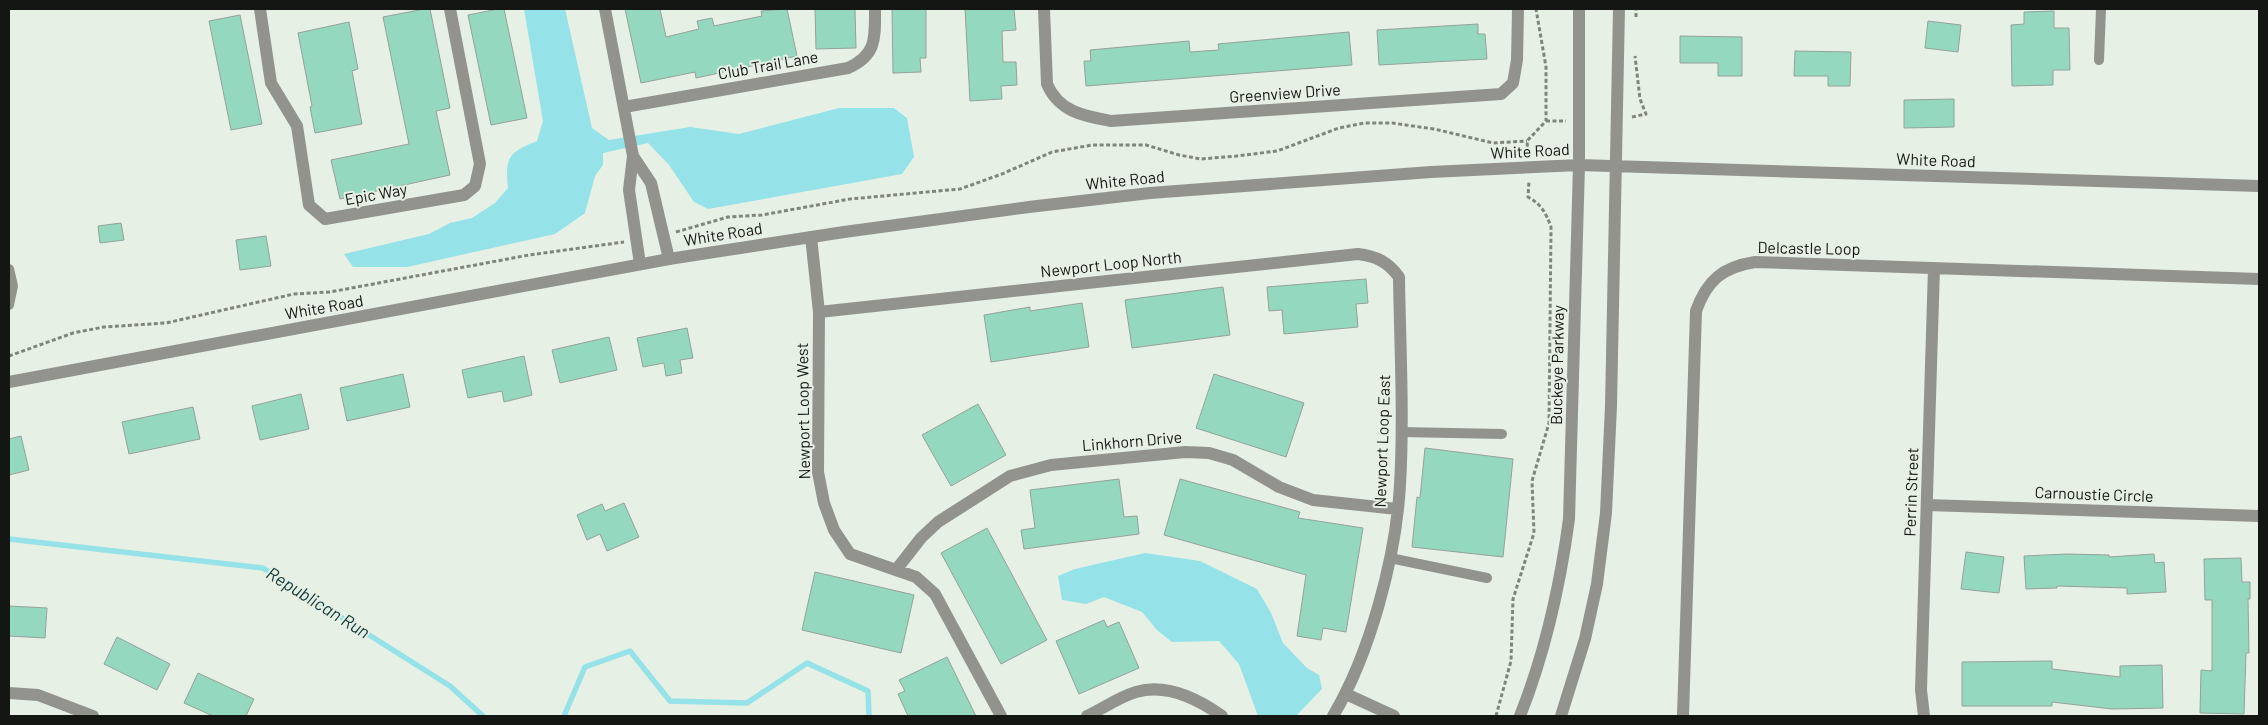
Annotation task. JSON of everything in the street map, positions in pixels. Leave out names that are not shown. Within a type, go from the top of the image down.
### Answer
[{"type":"street","name":"Epic Way","points":[[260,9],[271,83],[297,126],[309,205],[325,219],[464,194],[475,186],[480,164],[450,9]]},
{"type":"street","points":[[605,9],[633,156],[629,190],[640,264]]},
{"type":"street","name":"Club Trail Lane","points":[[624,107],[848,68],[864,59],[873,44],[875,9]]},
{"type":"street","name":"Greenview Drive","points":[[1044,9],[1047,84],[1052,95],[1059,102],[1080,115],[1111,121],[1501,94],[1513,83],[1517,60],[1518,9]]},
{"type":"street","name":"Buckeye Parkway","points":[[1520,716],[1546,638],[1560,576],[1569,519],[1579,165],[1579,9]]},
{"type":"street","points":[[1560,716],[1585,639],[1597,584],[1610,468],[1619,9]]},
{"type":"street","points":[[633,156],[651,183],[669,259]]},
{"type":"street","name":"White Road","points":[[9,382],[669,259],[1019,208],[1150,193],[1422,173],[1579,165],[2259,186]]},
{"type":"street","name":"Newport Loop West","points":[[811,237],[819,312],[818,472],[824,503],[834,530],[850,554],[916,577],[935,594],[1001,716]]},
{"type":"street","name":"Newport Loop North","points":[[819,312],[1358,254],[1372,256],[1385,262],[1399,277]]},
{"type":"street","name":"Delcastle Loop","points":[[1682,716],[1696,311],[1707,287],[1729,268],[1755,262],[2259,278]]},
{"type":"street","name":"Perrin Street","points":[[1924,716],[1921,690],[1934,268]]},
{"type":"street","name":"Newport Loop East","points":[[1332,716],[1346,694],[1369,632],[1390,558],[1400,486],[1399,277]]},
{"type":"street","name":"Linkhorn Drive","points":[[896,570],[921,538],[938,522],[1010,476],[1051,465],[1185,452],[1209,453],[1233,460],[1279,487],[1313,500],[1397,509]]},
{"type":"street","name":"Carnoustie Circle","points":[[1927,505],[2259,516]]},
{"type":"street","points":[[1087,716],[1136,692],[1168,690],[1202,702],[1222,716]]},
{"type":"street","points":[[9,694],[38,695],[93,716]]},
{"type":"street","points":[[1346,694],[1394,716]]},
{"type":"lane","points":[[2099,60],[2101,9]]},
{"type":"lane","points":[[9,269],[13,286],[9,306]]},
{"type":"lane","points":[[1401,432],[1502,434]]},
{"type":"lane","points":[[1390,558],[1487,578]]},
{"type":"path","points":[[663,235],[693,229],[728,217],[762,215],[850,199],[960,189],[1002,174],[1052,152],[1092,145],[1146,145],[1179,155],[1201,158],[1237,156],[1277,151],[1339,128],[1365,124],[1392,123],[1434,129],[1493,143],[1527,141],[1546,120],[1546,67],[1536,9]]},
{"type":"path","points":[[1496,716],[1511,661],[1513,599],[1534,533],[1532,481],[1549,423],[1551,227],[1546,213],[1538,202],[1528,197],[1530,168],[1527,141]]},
{"type":"path","points":[[9,356],[81,332],[166,322],[294,294],[330,292],[529,255],[636,240]]},
{"type":"water","points":[[524,9],[565,9],[592,128],[609,140],[690,127],[739,134],[839,108],[894,108],[907,118],[914,157],[902,174],[708,209],[694,202],[669,165],[648,143],[603,153],[603,165],[595,176],[585,213],[555,234],[407,267],[353,267],[344,254],[429,234],[450,223],[472,218],[495,203],[508,188],[507,169],[510,157],[520,149],[537,141],[543,121]]},
{"type":"water","points":[[1145,553],[1200,561],[1257,589],[1271,613],[1283,643],[1307,668],[1319,675],[1322,689],[1296,716],[1258,716],[1239,664],[1219,641],[1172,642],[1157,630],[1142,612],[1104,597],[1086,604],[1062,600],[1058,576],[1075,569]]},
{"type":"building","points":[[430,9],[450,108],[436,111],[450,175],[340,199],[331,160],[409,144],[383,17]]},
{"type":"building","points":[[504,9],[527,118],[491,125],[468,15]]},
{"type":"building","points":[[625,9],[660,9],[666,37],[699,29],[697,21],[712,18],[714,26],[762,16],[761,11],[787,9],[797,56],[696,78],[695,72],[641,83]]},
{"type":"building","points":[[815,9],[855,9],[856,48],[816,49]]},
{"type":"building","points":[[892,9],[926,9],[926,58],[920,58],[921,72],[893,73]]},
{"type":"building","points":[[965,9],[1014,9],[1016,30],[1002,31],[1003,62],[1016,62],[1017,85],[1001,86],[1002,99],[970,101]]},
{"type":"building","points":[[2054,11],[2054,28],[2069,28],[2070,70],[2053,70],[2053,85],[2012,86],[2011,25],[2024,24],[2024,12]]},
{"type":"building","points":[[240,15],[262,124],[231,130],[209,21]]},
{"type":"building","points":[[1928,21],[1961,25],[1958,52],[1925,48]]},
{"type":"building","points":[[349,22],[358,69],[352,71],[362,124],[315,133],[310,107],[312,106],[298,33]]},
{"type":"building","points":[[1478,24],[1478,34],[1485,34],[1487,59],[1379,65],[1377,30]]},
{"type":"building","points":[[1349,32],[1352,65],[1086,86],[1084,61],[1091,61],[1090,50],[1189,41],[1190,52],[1219,50],[1218,44]]},
{"type":"building","points":[[1680,36],[1742,37],[1742,76],[1718,76],[1718,63],[1680,63]]},
{"type":"building","points":[[1795,51],[1851,52],[1850,86],[1828,86],[1828,76],[1794,76]]},
{"type":"building","points":[[1954,99],[1954,127],[1904,128],[1904,100]]},
{"type":"building","points":[[121,223],[124,240],[100,243],[98,226]]},
{"type":"building","points":[[266,236],[271,266],[240,270],[236,240]]},
{"type":"building","points":[[1366,279],[1368,303],[1356,304],[1358,327],[1284,334],[1282,310],[1269,311],[1267,287]]},
{"type":"building","points":[[1223,287],[1230,335],[1132,348],[1125,300]]},
{"type":"building","points":[[1082,303],[1089,347],[991,362],[984,315],[1030,307],[1030,311]]},
{"type":"building","points":[[687,328],[693,358],[680,360],[682,373],[666,376],[664,363],[643,367],[637,338]]},
{"type":"building","points":[[609,337],[617,370],[560,383],[552,350]]},
{"type":"building","points":[[524,356],[532,395],[504,402],[502,391],[468,398],[462,370]]},
{"type":"building","points":[[403,374],[410,407],[347,421],[340,388]]},
{"type":"building","points":[[1214,374],[1304,403],[1286,457],[1196,428]]},
{"type":"building","points":[[301,394],[309,429],[260,440],[252,406]]},
{"type":"building","points":[[978,404],[1006,455],[951,486],[922,435]]},
{"type":"building","points":[[193,407],[200,439],[129,454],[122,422]]},
{"type":"building","points":[[21,436],[29,470],[9,475],[9,439]]},
{"type":"building","points":[[1425,448],[1513,459],[1503,557],[1412,547],[1417,497],[1420,498]]},
{"type":"building","points":[[1119,479],[1124,517],[1137,516],[1139,534],[1024,549],[1021,530],[1035,528],[1030,490]]},
{"type":"building","points":[[1180,479],[1300,512],[1298,518],[1363,528],[1346,632],[1323,628],[1321,640],[1297,636],[1306,575],[1164,535]]},
{"type":"building","points":[[624,503],[639,537],[607,551],[600,534],[587,540],[577,515],[602,504],[605,511]]},
{"type":"building","points":[[987,528],[1047,640],[1001,664],[941,553]]},
{"type":"building","points":[[1966,552],[2004,557],[1999,593],[1961,589]]},
{"type":"building","points":[[2154,554],[2155,563],[2164,562],[2166,592],[2127,594],[2127,588],[2057,586],[2057,588],[2026,589],[2024,556],[2109,555],[2109,557]]},
{"type":"building","points":[[2241,558],[2242,582],[2250,582],[2250,599],[2248,599],[2249,653],[2246,653],[2244,714],[2200,713],[2201,670],[2212,671],[2212,600],[2205,600],[2204,559]]},
{"type":"building","points":[[815,572],[914,595],[901,653],[802,630]]},
{"type":"building","points":[[9,606],[47,608],[45,638],[9,636]]},
{"type":"building","points":[[1104,620],[1107,627],[1119,622],[1139,668],[1079,694],[1056,641]]},
{"type":"building","points":[[117,637],[170,664],[157,690],[104,664]]},
{"type":"building","points":[[947,657],[976,716],[908,716],[898,694],[905,691],[899,680]]},
{"type":"building","points":[[2052,661],[2052,669],[2120,677],[2120,666],[2162,665],[2163,708],[2112,709],[2052,702],[2052,706],[1962,706],[1962,662]]},
{"type":"building","points":[[198,673],[254,699],[246,716],[213,716],[184,703]]},
{"type":"waterway","name":"Republican Run","points":[[9,539],[263,568],[450,686],[483,716]]},
{"type":"waterway","name":"Republican Run","points":[[564,716],[585,667],[630,651],[670,701],[747,703],[807,663],[868,691],[869,716]]}]
